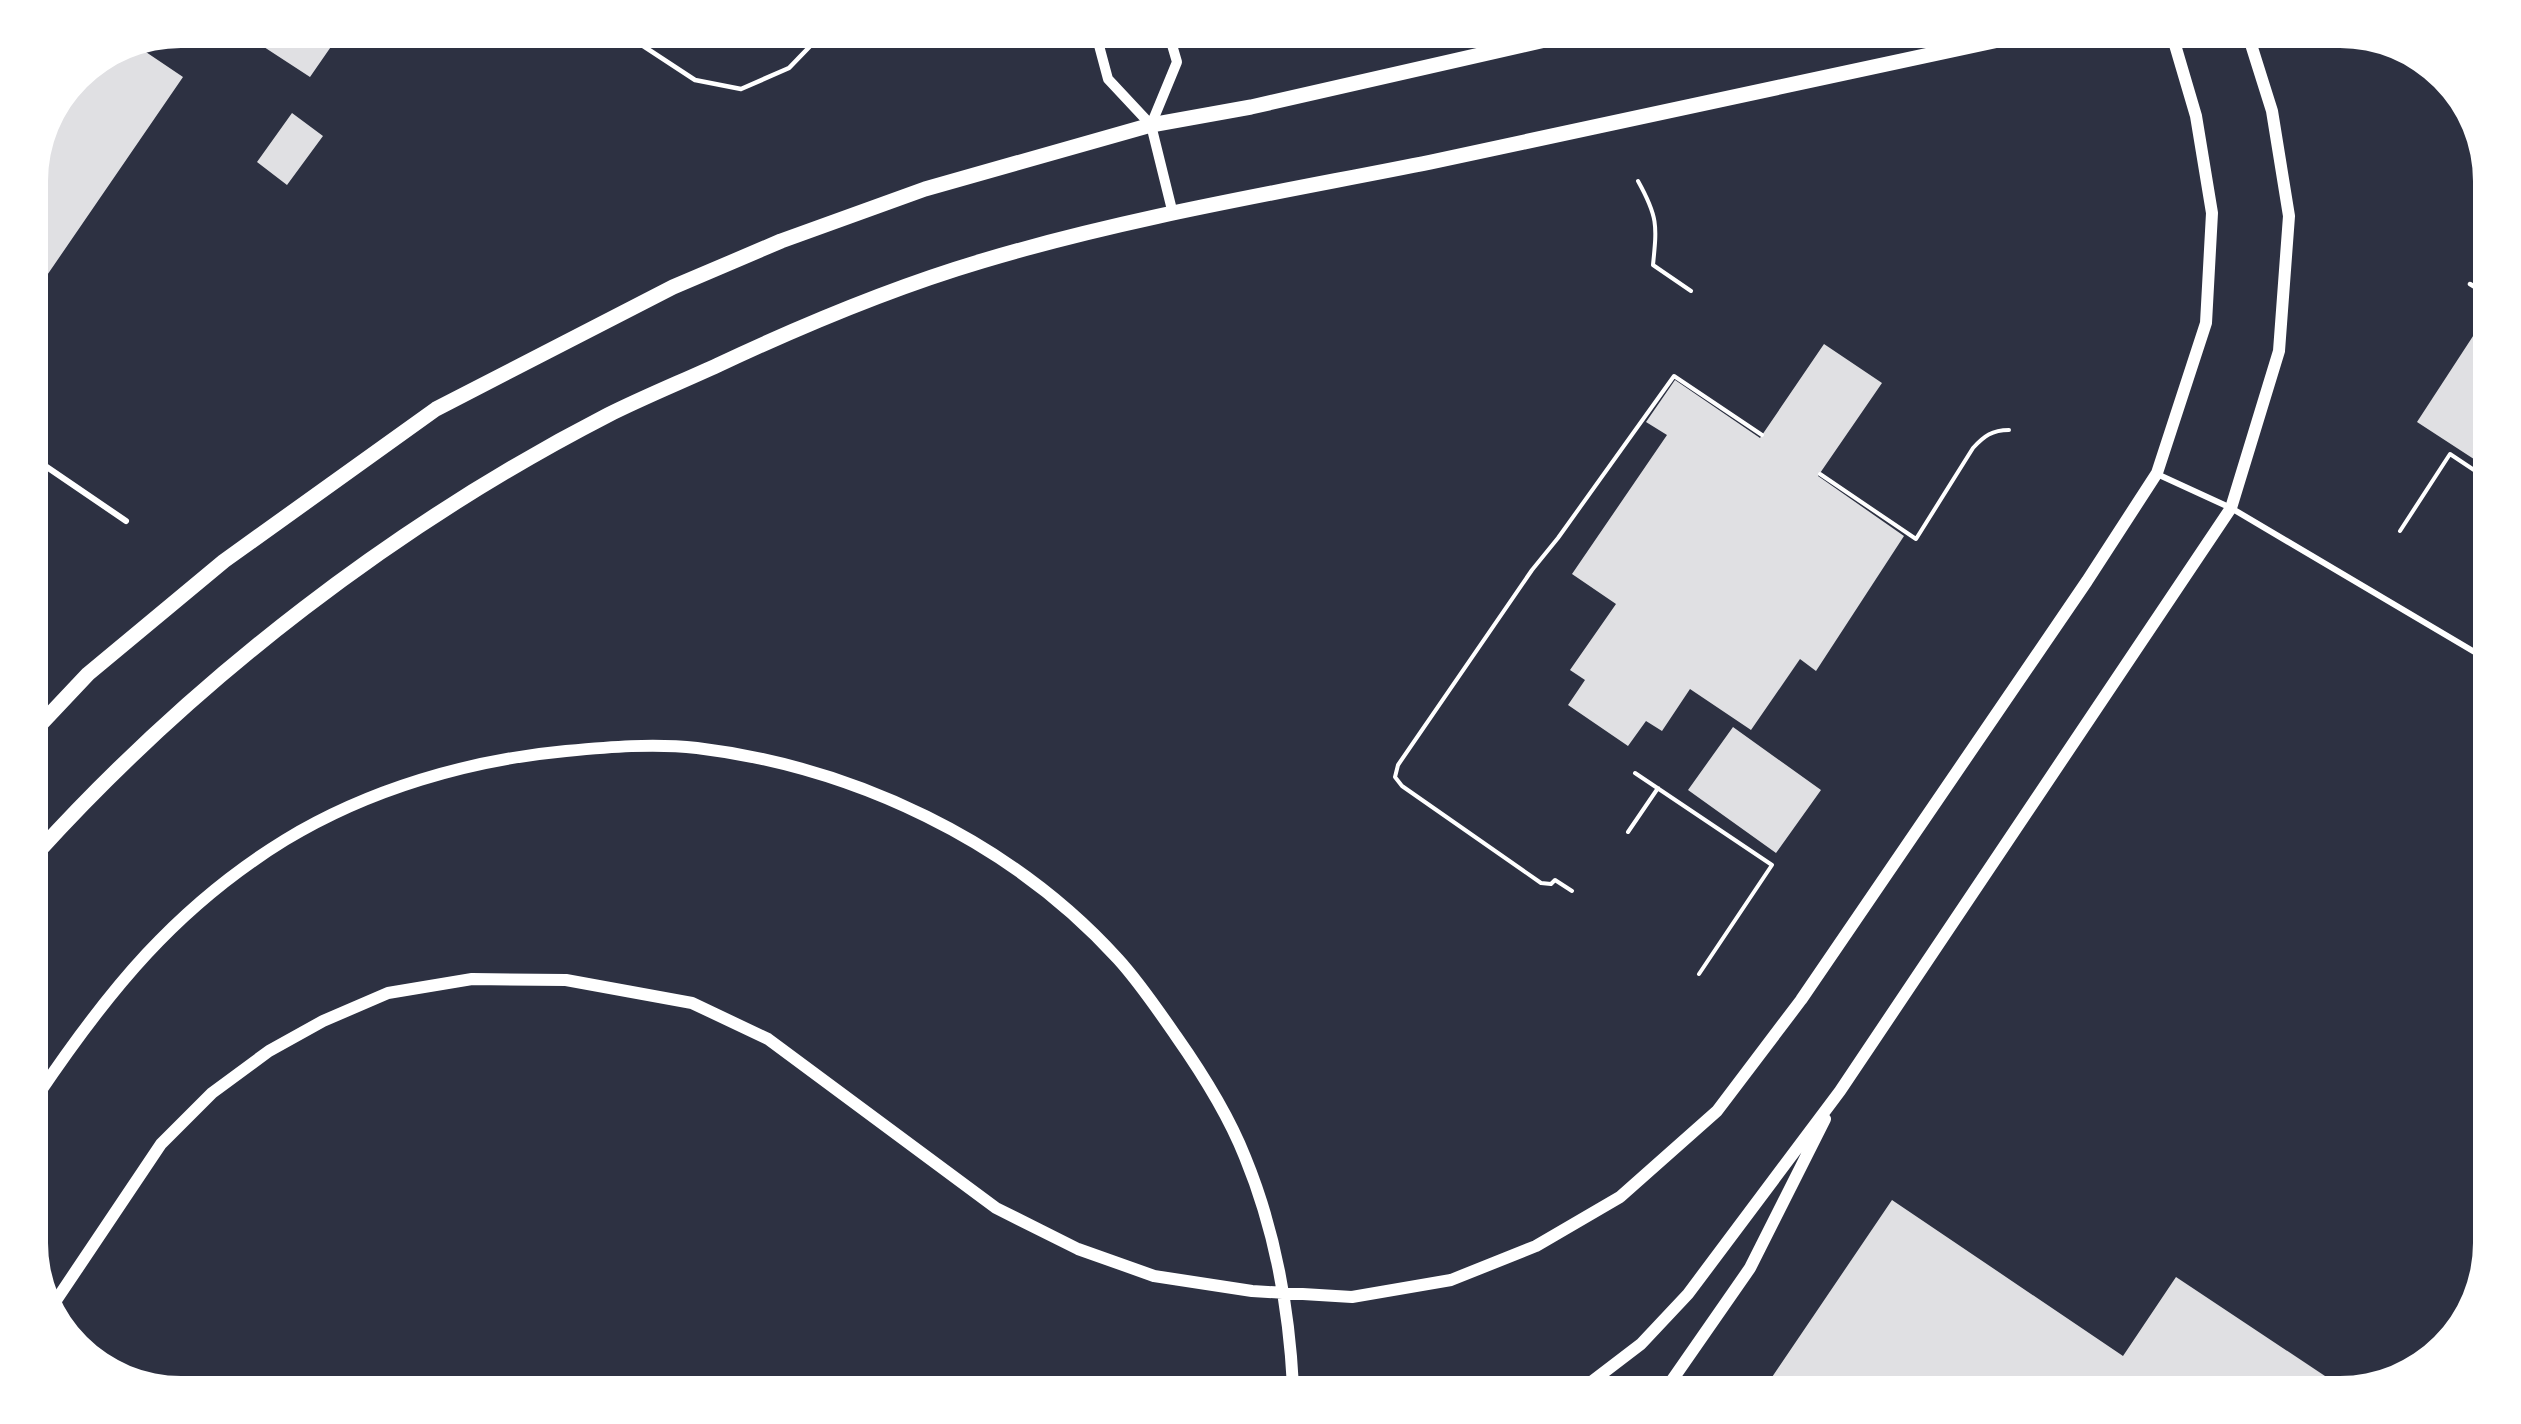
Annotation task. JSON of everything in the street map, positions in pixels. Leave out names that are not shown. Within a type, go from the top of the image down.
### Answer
[{"type":"main road","points":[[48,716],[88,674],[224,561],[436,409],[673,287],[781,242],[925,189],[1151,125],[1251,107],[1510,48]]},
{"type":"main road","points":[[48,841],[73,813],[173,716],[282,623],[458,501],[608,416],[808,323],[977,262],[1072,236],[1962,48]]},
{"type":"main road","points":[[59,1296],[162,1144],[213,1093],[269,1051],[334,1016],[388,993],[472,980],[566,980],[692,1004],[768,1040],[996,1208],[1078,1249],[1154,1276],[1252,1291],[1352,1297],[1451,1280],[1536,1246],[1620,1197],[1717,1111],[1826,963],[2087,581],[2157,473],[2206,323],[2212,213],[2196,116],[2176,48]]},
{"type":"main road","points":[[1599,1376],[1641,1344],[1688,1294],[1840,1091],[2231,508],[2278,351],[2289,216],[2272,111],[2252,48]]},
{"type":"main road","points":[[48,1080],[87,1021],[130,970],[179,920],[235,874],[288,838],[350,808],[418,781],[486,761],[624,746],[695,748],[762,760],[828,776],[895,802],[954,831],[1015,867],[1118,959],[1162,1016],[1203,1075],[1245,1155],[1278,1262],[1290,1333],[1292,1376]]},
{"type":"main road","points":[[1675,1376],[1750,1268],[1840,1091]]},
{"type":"street","points":[[1100,48],[1108,79],[1151,125],[1173,214]]},
{"type":"street","points":[[1151,125],[1177,62],[1173,48]]},
{"type":"street","points":[[48,469],[126,521]]},
{"type":"street","points":[[2157,473],[2231,508],[2473,651]]},
{"type":"lane","points":[[646,48],[695,80],[741,89],[789,68],[808,48]]},
{"type":"path","points":[[1638,181],[1653,208],[1657,224],[1653,265],[1691,291]]},
{"type":"path","points":[[1572,891],[1555,880],[1551,884],[1541,883],[1402,786],[1395,777],[1398,765],[1532,570],[1558,538],[1674,376],[1762,435]]},
{"type":"path","points":[[1820,474],[1916,540],[1973,448],[1983,437],[1996,430],[2009,430]]},
{"type":"path","points":[[2400,531],[2450,454],[2473,470]]},
{"type":"path","points":[[1635,773],[1772,865],[1699,974]]},
{"type":"path","points":[[1628,832],[1658,788]]},
{"type":"building","points":[[265,48],[330,48],[310,77]]},
{"type":"building","points":[[146,53],[183,77],[48,274],[48,172],[55,138],[70,107],[87,87],[107,70],[130,58]]},
{"type":"building","points":[[292,113],[323,136],[287,185],[257,162]]},
{"type":"building","points":[[2473,336],[2473,458],[2417,422]]},
{"type":"building","points":[[1824,344],[1882,383],[1818,476],[1904,536],[1816,671],[1800,659],[1751,730],[1690,689],[1662,731],[1646,721],[1628,746],[1568,705],[1585,680],[1570,670],[1616,604],[1572,574],[1667,435],[1646,422],[1675,380],[1760,438]]},
{"type":"building","points":[[1733,727],[1821,790],[1776,853],[1688,790]]},
{"type":"building","points":[[1892,1200],[2123,1356],[2176,1277],[2325,1376],[1773,1376]]}]
